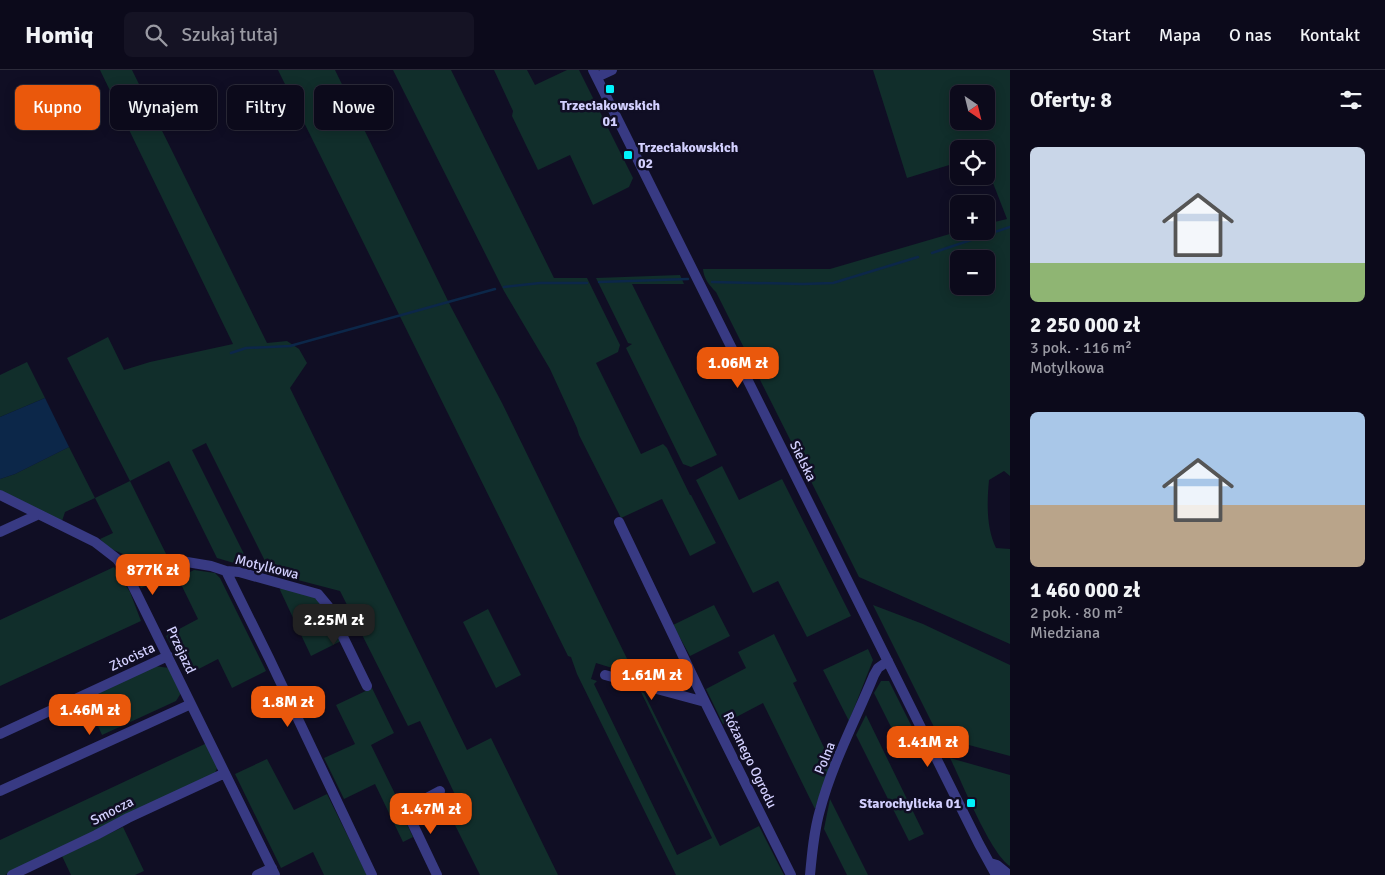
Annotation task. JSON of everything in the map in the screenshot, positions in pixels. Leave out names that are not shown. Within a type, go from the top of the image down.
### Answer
[{"type":"street","points":[[595,74],[612,70]]},
{"type":"street","name":"Sielska","points":[[595,74],[990,863],[990,868],[996,875]]},
{"type":"street","name":"Przejazd","points":[[0,495],[37,515],[95,542],[117,559],[125,570],[274,871]]},
{"type":"street","points":[[0,532],[37,515]]},
{"type":"street","name":"Różanego Ogrodu","points":[[619,522],[705,702],[791,875]]},
{"type":"street","name":"Motylkowa","points":[[181,560],[226,571],[239,572],[318,594],[328,606],[367,686]]},
{"type":"street","points":[[226,571],[372,875]]},
{"type":"street","name":"Złocista","points":[[0,734],[168,656]]},
{"type":"street","name":"Polna","points":[[810,875],[820,808],[836,764],[874,675],[878,668],[888,660]]},
{"type":"street","points":[[605,675],[705,702]]},
{"type":"street","points":[[0,791],[191,704]]},
{"type":"street","name":"Smocza","points":[[12,875],[225,773]]},
{"type":"street","points":[[437,875],[408,814],[412,806],[440,791]]},
{"type":"street","name":"Sielska","points":[[990,863],[997,865],[1009,875]]},
{"type":"street","points":[[257,875],[274,871]]},
{"type":"green space","points":[[100,70],[132,70],[139,85],[110,85],[110,91]]},
{"type":"green space","points":[[278,70],[335,70],[342,85],[314,85],[314,130],[364,130],[451,307],[502,403],[635,675],[596,663],[591,679],[597,681],[594,684],[677,855],[712,838],[641,692],[644,693],[720,846],[759,826],[784,875],[676,875],[577,674],[571,657],[568,656],[304,123],[304,85],[285,85]]},
{"type":"green space","points":[[393,70],[451,70],[554,278],[587,278],[620,345],[618,352],[596,363],[641,454],[663,444],[667,448],[716,543],[690,556],[662,499],[621,518],[579,435],[550,369],[504,291]]},
{"type":"green space","points":[[494,70],[527,70],[535,85],[567,70],[579,70],[633,178],[629,187],[593,205],[570,155],[538,170],[512,116],[513,111]]},
{"type":"green space","points":[[873,70],[1010,70],[1010,476],[1004,471],[989,480],[988,506],[990,532],[996,548],[1010,549],[1010,644],[859,577],[716,292],[707,282],[703,269],[830,269],[950,234],[950,240],[995,240],[995,222],[1007,219],[994,185],[995,140],[950,140],[950,165],[907,178]]},
{"type":"green space","points":[[129,130],[162,130],[267,343],[287,341],[299,349],[307,363],[290,388],[467,750],[491,738],[558,875],[480,875],[447,809],[459,803],[420,721],[408,726],[340,591],[271,573],[206,443],[192,450],[251,568],[217,558],[169,461],[130,481],[67,358],[108,337],[124,370],[150,362],[233,344]]},
{"type":"green space","points":[[680,275],[684,284],[632,284],[717,455],[691,467],[683,464],[626,348],[632,344],[628,343],[596,278]]},
{"type":"green space","points":[[27,362],[45,398],[0,417],[0,375]]},
{"type":"green space","points":[[69,447],[95,498],[65,512],[62,521],[0,491],[0,479],[15,474]]},
{"type":"green space","points":[[722,466],[739,500],[782,479],[851,616],[807,637],[778,581],[753,593],[696,480]]},
{"type":"green space","points":[[130,481],[175,572],[141,588],[123,554],[109,548],[100,539],[113,533],[95,498]]},
{"type":"green space","points":[[114,567],[130,592],[141,621],[0,686],[0,620]]},
{"type":"green space","points":[[194,570],[215,573],[220,578],[266,671],[232,688],[218,659],[187,675],[166,636],[198,619],[178,578]]},
{"type":"green space","points":[[281,586],[312,596],[323,604],[331,616],[341,641],[311,656],[280,590]]},
{"type":"green space","points":[[714,605],[730,636],[690,656],[673,625]]},
{"type":"green space","points":[[873,605],[923,624],[1010,665],[1010,756],[939,737]]},
{"type":"green space","points":[[488,609],[521,675],[496,688],[463,622]]},
{"type":"green space","points":[[774,634],[797,681],[793,683],[831,762],[815,809],[763,703],[723,724],[706,689],[746,668],[738,652]]},
{"type":"green space","points":[[868,649],[873,660],[849,721],[823,670]]},
{"type":"green space","points":[[155,666],[169,668],[181,693],[176,701],[102,735],[85,697]]},
{"type":"green space","points":[[881,681],[889,681],[915,733],[898,741],[874,693]]},
{"type":"green space","points":[[372,688],[394,733],[371,745],[398,800],[413,793],[419,798],[400,810],[413,837],[403,842],[375,784],[344,799],[324,758],[355,744],[336,705]]},
{"type":"green space","points":[[866,715],[924,834],[909,841],[856,735]]},
{"type":"green space","points":[[207,743],[218,766],[215,773],[103,829],[5,875],[0,875],[0,840]]},
{"type":"green space","points":[[950,758],[1010,775],[1010,866],[1002,859],[985,832]]},
{"type":"green space","points":[[267,759],[294,810],[327,794],[367,875],[324,875],[313,852],[281,868],[235,774]]},
{"type":"green space","points":[[830,799],[868,875],[847,875],[824,829]]},
{"type":"green space","points":[[123,827],[144,871],[135,875],[71,875],[62,856]]},
{"type":"water","points":[[45,398],[69,447],[15,474],[0,479],[0,417]]},
{"type":"waterway","points":[[932,253],[1010,227]]},
{"type":"waterway","points":[[712,282],[833,283],[918,257]]},
{"type":"waterway","points":[[599,282],[688,279]]},
{"type":"waterway","points":[[504,287],[540,283],[587,283]]},
{"type":"waterway","points":[[231,353],[246,348],[290,346],[495,289]]},
{"type":"place","name":"Trzeciakowskich 01","points":[[610,89]]},
{"type":"place","name":"Trzeciakowskich 02","points":[[628,155]]},
{"type":"place","name":"Starochylicka 01","points":[[971,803]]}]
